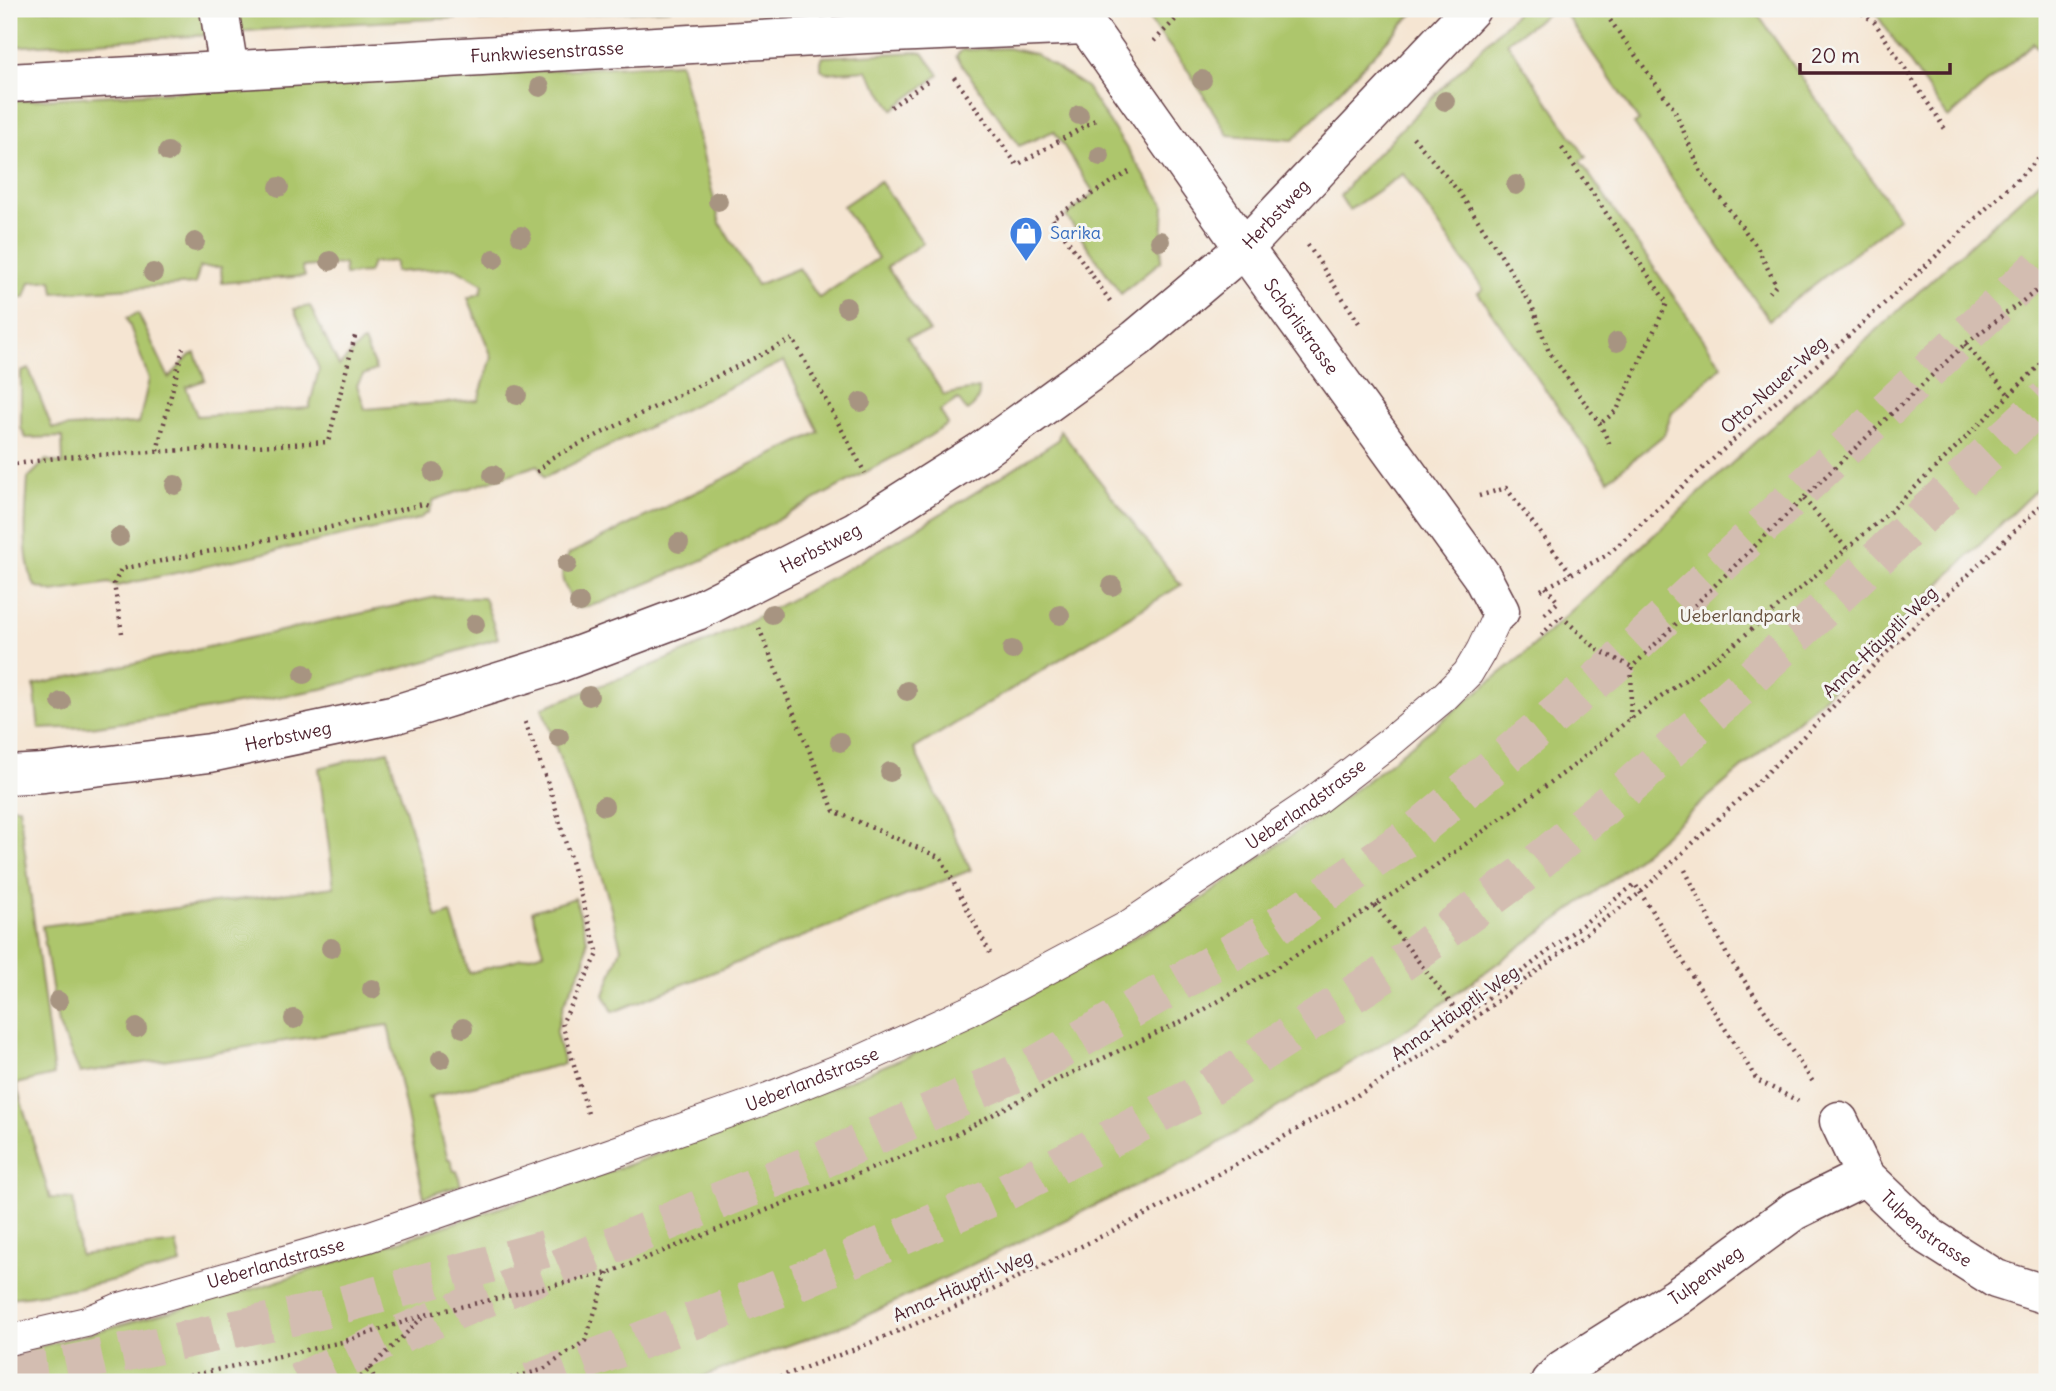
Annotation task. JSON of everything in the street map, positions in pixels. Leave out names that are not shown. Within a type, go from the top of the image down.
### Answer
[{"type":"street","points":[[219,9],[229,70]]},
{"type":"street","name":"Herbstweg","points":[[9,775],[210,753],[396,714],[553,665],[696,611],[855,531],[983,450],[1136,339],[1244,248],[1471,9]]},
{"type":"street","name":"Funkwiesenstrasse","points":[[9,83],[866,34],[1081,17]]},
{"type":"street","name":"Schörlistrasse","points":[[1081,17],[1244,248],[1481,575],[1500,611]]},
{"type":"street","name":"Tulpenstrasse","points":[[1839,1121],[1865,1176],[1928,1236],[1996,1279],[2047,1295]]},
{"type":"street","name":"Tulpenweg","points":[[1550,1382],[1563,1369],[1677,1297],[1794,1211],[1865,1176]]},
{"type":"lane","name":"Ueberlandstrasse","points":[[9,1340],[86,1322],[117,1308],[368,1237],[758,1102],[855,1063],[969,1012],[1126,928],[1314,802],[1388,744],[1468,673],[1500,611]]},
{"type":"path","points":[[1151,44],[1186,9]]},
{"type":"path","points":[[1602,9],[1674,109],[1701,172],[1757,247],[1776,285],[1769,293]]},
{"type":"path","points":[[1857,9],[1875,23],[1945,129]]},
{"type":"path","points":[[946,67],[1017,165],[1099,118]]},
{"type":"path","points":[[891,107],[935,75]]},
{"type":"path","points":[[1409,132],[1459,192],[1490,237],[1532,306],[1549,352],[1600,424],[1610,445]]},
{"type":"path","points":[[1562,148],[1667,303],[1617,410],[1600,424]]},
{"type":"path","name":"Otto-Nauer-Weg","points":[[1500,611],[1607,555],[1919,272],[2047,151]]},
{"type":"path","points":[[1134,169],[1052,218],[1136,339]]},
{"type":"path","points":[[1294,194],[1319,228],[1307,244],[1366,334]]},
{"type":"path","points":[[1630,719],[1632,667],[1965,344],[2047,283]]},
{"type":"path","points":[[9,465],[63,457],[328,442],[355,336]]},
{"type":"path","points":[[537,472],[551,458],[793,339],[870,483]]},
{"type":"path","points":[[1965,344],[2010,396]]},
{"type":"path","points":[[157,451],[183,348]]},
{"type":"path","points":[[162,1382],[342,1342],[425,1315],[608,1273],[951,1137],[1059,1079],[1193,1016],[1274,969],[1424,874],[1561,775],[1630,719],[1731,647],[1848,550],[2047,358]]},
{"type":"path","points":[[1475,497],[1506,488],[1571,574]]},
{"type":"path","points":[[1804,499],[1848,550]]},
{"type":"path","name":"Anna-Häuptli-Weg","points":[[766,1382],[858,1348],[974,1300],[1167,1203],[1380,1082],[1451,1036],[1641,892],[2047,500]]},
{"type":"path","points":[[122,633],[114,584],[121,569],[336,526],[424,504],[431,507]]},
{"type":"path","points":[[742,587],[834,811],[941,858],[1009,989]]},
{"type":"path","points":[[1546,587],[1558,603]]},
{"type":"path","points":[[1533,642],[1562,616],[1598,650],[1632,667]]},
{"type":"path","points":[[512,677],[520,708],[550,789],[598,954],[562,1023],[601,1157]]},
{"type":"path","points":[[1685,870],[1727,955],[1839,1121]]},
{"type":"path","points":[[1375,905],[1462,1018],[1636,884],[1758,1080],[1839,1121]]},
{"type":"path","points":[[497,1382],[542,1370],[585,1342],[608,1273]]},
{"type":"path","points":[[356,1382],[425,1315]]},
{"type":"path","points":[[370,1368],[376,1382]]},
{"type":"green space","points":[[9,9],[205,9],[209,35],[9,47]]},
{"type":"green space","points":[[231,9],[456,9],[456,18],[235,32]]},
{"type":"green space","points":[[478,9],[671,9],[480,20]]},
{"type":"green space","points":[[1141,9],[1417,9],[1293,140],[1228,135],[1189,72]]},
{"type":"green space","points":[[1520,9],[1554,9],[1507,42],[1586,157],[1580,161],[1722,366],[1672,413],[1664,435],[1608,480],[1478,293],[1483,289],[1403,174],[1349,210],[1340,196],[1358,173]]},
{"type":"green space","points":[[1562,9],[1754,9],[1899,218],[1769,320],[1634,124],[1639,121]]},
{"type":"green space","points":[[1875,9],[2047,9],[2047,56],[2033,43],[1948,118]]},
{"type":"green space","points":[[1007,48],[1035,54],[1086,87],[1164,205],[1161,261],[1121,294],[1066,216],[1094,193],[1054,131],[1019,146],[956,56],[962,50]]},
{"type":"green space","points":[[923,53],[939,75],[893,109],[866,70],[826,73],[821,69],[823,57]]},
{"type":"green space","points":[[680,63],[720,223],[757,285],[799,268],[819,298],[878,258],[843,206],[880,181],[923,243],[887,267],[930,332],[907,337],[944,395],[979,388],[978,399],[970,409],[967,411],[958,399],[940,411],[948,424],[916,445],[705,559],[601,603],[578,608],[562,576],[569,554],[819,432],[784,361],[544,478],[538,465],[434,500],[429,512],[419,519],[117,586],[109,583],[53,592],[35,586],[26,548],[28,478],[46,460],[63,464],[62,437],[26,438],[21,428],[21,372],[29,369],[52,428],[139,423],[149,379],[127,318],[138,313],[169,378],[195,353],[205,380],[186,387],[197,416],[309,408],[319,369],[294,309],[310,306],[339,366],[364,342],[376,370],[363,375],[357,385],[365,409],[478,400],[492,357],[468,298],[481,293],[483,284],[455,268],[395,272],[395,261],[372,263],[368,273],[345,275],[344,264],[302,267],[305,276],[222,283],[221,267],[200,267],[195,284],[54,293],[52,280],[30,282],[25,297],[9,301],[9,101]]},
{"type":"green space","name":"Ueberlandpark","points":[[2047,174],[2047,479],[1819,702],[1614,878],[1410,1027],[1196,1157],[855,1321],[688,1382],[9,1382],[9,1355],[257,1288],[614,1170],[761,1116],[918,1052],[1055,981],[1198,902],[1363,784],[1522,656]]},
{"type":"green space","points":[[1060,430],[1181,585],[914,749],[971,870],[613,1012],[604,995],[621,948],[606,890],[542,708],[697,646],[806,591],[934,518],[1017,466],[1058,440]]},
{"type":"green space","points":[[436,597],[484,598],[498,638],[431,660],[322,689],[170,716],[90,727],[39,729],[34,685]]},
{"type":"green space","points":[[388,751],[437,918],[451,913],[469,973],[544,952],[532,911],[575,898],[587,940],[585,961],[564,1003],[556,1033],[564,1064],[427,1097],[431,1097],[448,1159],[454,1171],[457,1171],[461,1185],[424,1197],[388,1025],[80,1073],[58,1024],[42,926],[334,887],[319,768]]},
{"type":"green space","points":[[9,807],[19,807],[54,1075],[16,1084],[50,1198],[73,1199],[80,1255],[176,1243],[181,1264],[74,1288],[9,1298]]},
{"type":"tunnel","points":[[298,1382],[391,1338],[824,1159],[1037,1064],[1274,928],[1411,835],[1610,669],[2047,259]]},
{"type":"tunnel","points":[[530,1382],[802,1280],[1005,1192],[1200,1093],[1403,962],[1521,876],[1634,782],[1740,688],[2047,398]]},
{"type":"tunnel","points":[[9,1373],[58,1367],[319,1311],[563,1244]]},
{"type":"place","name":"Sarika","points":[[1026,263]]}]
